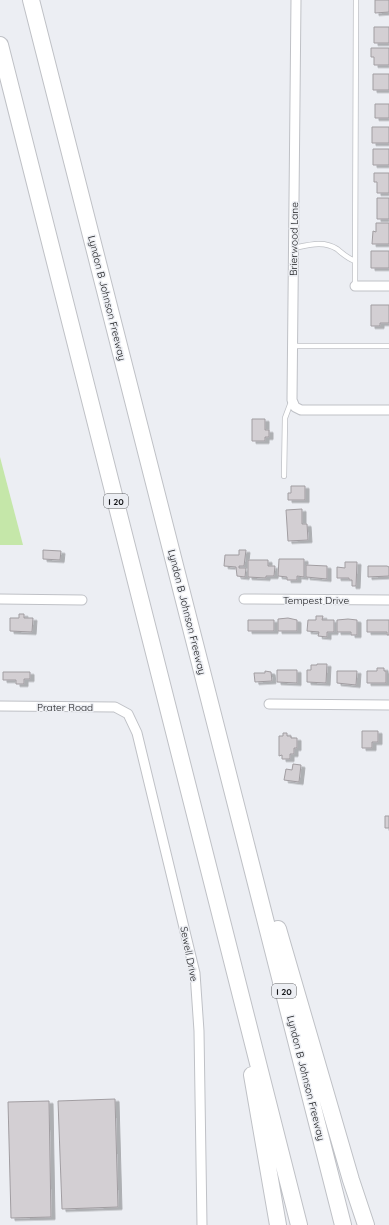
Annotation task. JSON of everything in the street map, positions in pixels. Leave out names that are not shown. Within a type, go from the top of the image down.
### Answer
[{"type":"highway","name":"Lyndon B Johnson Freeway","points":[[31,0],[343,1225]]},
{"type":"highway","points":[[35,0],[40,35]]},
{"type":"highway","name":"I 20","points":[[1,50],[300,1225]]},
{"type":"highway","points":[[224,758],[291,970],[350,1180],[366,1225]]},
{"type":"highway","points":[[229,947],[278,1225]]},
{"type":"street","name":"Brierwood Lane","points":[[292,400],[296,0]]},
{"type":"street","points":[[355,286],[389,286]]},
{"type":"street","points":[[292,400],[295,407],[302,410],[389,410]]},
{"type":"street","points":[[0,599],[82,600]]},
{"type":"street","name":"Tempest Drive","points":[[244,599],[389,600]]},
{"type":"street","points":[[269,704],[389,705]]},
{"type":"street","name":"Prater Road","points":[[0,706],[115,707],[128,714]]},
{"type":"street","name":"Sewell Drive","points":[[128,714],[137,733],[195,973],[199,1031],[202,1225]]},
{"type":"lane","points":[[355,286],[356,0]]},
{"type":"lane","points":[[294,248],[319,244],[328,245],[336,249],[345,258],[355,262]]},
{"type":"lane","points":[[293,346],[389,346]]},
{"type":"lane","name":"Brierwood Lane","points":[[284,476],[285,418],[292,400]]},
{"type":"green space","points":[[0,457],[23,545],[0,545]]},
{"type":"building","points":[[375,0],[389,0],[389,12],[375,13]]},
{"type":"building","points":[[374,27],[389,27],[389,43],[374,43]]},
{"type":"building","points":[[371,48],[389,48],[389,65],[374,65],[374,57],[371,57]]},
{"type":"building","points":[[373,74],[389,74],[389,90],[373,90]]},
{"type":"building","points":[[375,104],[389,104],[389,118],[375,118]]},
{"type":"building","points":[[372,127],[389,127],[389,143],[372,143]]},
{"type":"building","points":[[373,149],[389,149],[389,165],[373,165]]},
{"type":"building","points":[[374,173],[389,173],[389,193],[377,193],[377,182],[374,182]]},
{"type":"building","points":[[377,198],[389,198],[389,219],[377,219]]},
{"type":"building","points":[[376,223],[389,223],[389,244],[372,244],[373,231],[376,232]]},
{"type":"building","points":[[371,251],[389,251],[389,268],[371,268]]},
{"type":"building","points":[[371,305],[389,305],[389,323],[380,323],[380,326],[371,326]]},
{"type":"building","points":[[252,419],[265,419],[265,430],[269,430],[269,437],[265,437],[265,441],[252,441]]},
{"type":"building","points":[[291,486],[305,486],[305,500],[288,500],[288,493],[291,493]]},
{"type":"building","points":[[302,509],[302,524],[307,524],[308,540],[288,541],[286,510]]},
{"type":"building","points":[[43,550],[61,551],[60,560],[43,559]]},
{"type":"building","points":[[239,550],[246,550],[244,566],[239,566],[239,568],[246,568],[245,577],[237,576],[236,567],[224,566],[225,555],[239,555]]},
{"type":"building","points":[[279,559],[304,559],[304,577],[297,576],[297,580],[287,580],[287,577],[278,576]]},
{"type":"building","points":[[248,560],[268,560],[268,566],[275,566],[274,576],[266,576],[266,578],[248,577]]},
{"type":"building","points":[[345,562],[357,562],[356,586],[352,586],[352,580],[349,580],[349,578],[337,578],[337,567],[345,568]]},
{"type":"building","points":[[306,565],[327,566],[327,579],[306,577]]},
{"type":"building","points":[[368,566],[387,566],[389,567],[389,576],[368,577]]},
{"type":"building","points":[[19,614],[24,614],[24,618],[33,618],[32,632],[10,631],[10,618],[19,618]]},
{"type":"building","points":[[316,616],[323,616],[322,620],[334,620],[334,632],[327,632],[327,637],[318,636],[319,632],[307,631],[308,620],[316,620]]},
{"type":"building","points":[[288,618],[297,620],[297,631],[278,631],[278,619]]},
{"type":"building","points":[[248,620],[274,620],[274,631],[248,631]]},
{"type":"building","points":[[337,620],[357,620],[357,635],[351,635],[351,632],[337,632]]},
{"type":"building","points":[[367,620],[389,620],[389,635],[387,635],[387,632],[367,632]]},
{"type":"building","points":[[327,664],[326,683],[307,682],[307,670],[311,670],[311,665]]},
{"type":"building","points":[[377,668],[384,668],[384,671],[386,671],[386,683],[367,683],[367,671],[377,671]]},
{"type":"building","points":[[277,670],[297,670],[297,683],[277,682]]},
{"type":"building","points":[[265,671],[271,672],[272,681],[255,682],[254,673],[265,673]]},
{"type":"building","points":[[337,671],[357,671],[356,685],[337,683]]},
{"type":"building","points":[[3,672],[30,672],[30,679],[24,679],[24,684],[16,684],[16,680],[3,680]]},
{"type":"building","points":[[362,731],[378,731],[378,742],[372,742],[372,748],[362,748]]},
{"type":"building","points":[[283,733],[287,733],[287,736],[291,736],[291,738],[297,738],[297,748],[294,748],[294,754],[290,754],[290,759],[282,759],[282,755],[279,756],[279,736],[283,736]]},
{"type":"building","points":[[293,764],[301,765],[299,782],[284,780],[286,769],[292,770]]},
{"type":"building","points":[[385,816],[389,816],[389,828],[385,828]]},
{"type":"building","points":[[115,1099],[118,1207],[62,1209],[58,1101]]},
{"type":"building","points":[[49,1101],[51,1217],[11,1218],[8,1102]]}]
